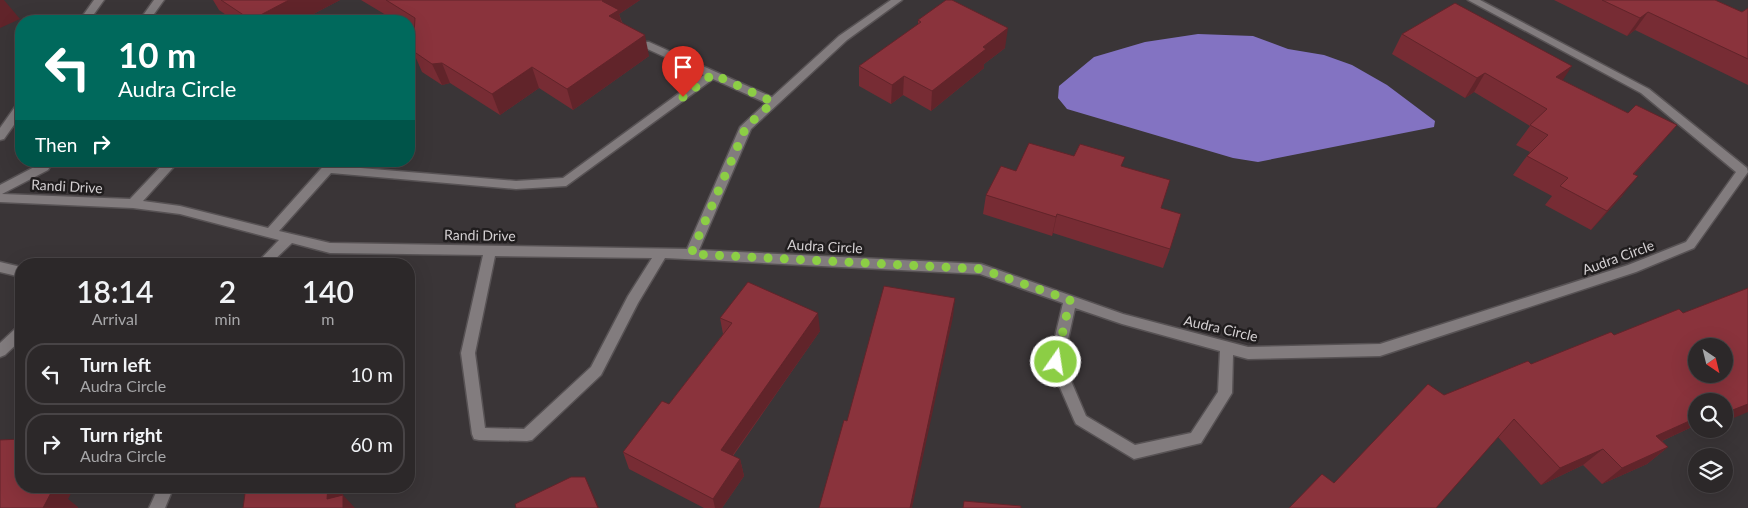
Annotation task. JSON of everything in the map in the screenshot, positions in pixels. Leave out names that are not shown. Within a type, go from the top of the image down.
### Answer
[{"type":"street","points":[[88,15],[99,0]]},
{"type":"street","points":[[148,15],[159,0]]},
{"type":"street","points":[[691,254],[746,127],[843,38],[897,0]]},
{"type":"street","name":"Audra Circle","points":[[691,254],[981,269],[1122,319],[1248,353],[1380,350],[1632,269],[1690,245],[1743,170],[1644,91],[1473,0]]},
{"type":"street","points":[[645,44],[773,102]]},
{"type":"street","points":[[350,167],[516,185],[566,182],[713,74]]},
{"type":"street","points":[[0,136],[15,115]]},
{"type":"street","points":[[0,190],[44,167]]},
{"type":"street","points":[[132,204],[167,167]]},
{"type":"street","points":[[270,233],[330,167]]},
{"type":"street","name":"Randi Drive","points":[[0,198],[132,204],[180,210],[330,248],[691,254]]},
{"type":"street","points":[[268,258],[288,238]]},
{"type":"street","points":[[490,250],[468,352],[479,434],[527,434],[596,370],[633,300],[661,254]]},
{"type":"street","points":[[0,267],[15,271]]},
{"type":"street","points":[[1070,300],[1056,362],[1081,420],[1134,452],[1196,438],[1225,393],[1226,348]]},
{"type":"street","points":[[0,351],[15,337]]},
{"type":"street","points":[[157,508],[164,493]]},
{"type":"shaded area","points":[[1198,34],[1253,36],[1288,49],[1324,55],[1352,65],[1387,85],[1435,121],[1434,127],[1258,162],[1233,158],[1067,109],[1058,98],[1059,86],[1094,57],[1145,42]]},
{"type":"building","points":[[221,0],[289,0],[260,15],[244,15]]},
{"type":"building","points":[[386,0],[603,0],[619,10],[609,16],[645,35],[567,89],[532,67],[492,94],[442,63],[432,64],[415,52],[415,15],[410,15]]},
{"type":"building","points":[[946,0],[952,0],[1008,28],[983,47],[986,49],[932,91],[904,76],[892,85],[859,66],[921,22],[918,20]]},
{"type":"building","points":[[1602,0],[1715,0],[1742,12],[1748,8],[1748,59],[1648,12],[1640,18]]},
{"type":"building","points":[[1455,3],[1572,66],[1556,77],[1628,113],[1636,105],[1677,125],[1633,174],[1638,176],[1607,211],[1560,186],[1568,178],[1527,156],[1548,135],[1530,125],[1547,109],[1485,73],[1477,78],[1402,34]]},
{"type":"building","points":[[1029,143],[1074,156],[1080,144],[1125,157],[1121,166],[1170,180],[1161,208],[1181,214],[1170,249],[1057,214],[1056,217],[986,195],[1001,166],[1016,171]]},
{"type":"building","points":[[748,282],[818,313],[721,450],[740,459],[713,499],[623,452],[662,401],[669,404],[732,323],[720,318]]},
{"type":"building","points":[[884,286],[955,298],[910,508],[819,508],[844,420],[847,421]]},
{"type":"building","points":[[1748,288],[1748,404],[1733,410],[1733,393],[1688,393],[1688,422],[1656,436],[1668,447],[1622,468],[1603,449],[1560,468],[1514,419],[1436,508],[1289,508],[1322,474],[1334,483],[1428,384],[1444,395],[1528,361],[1531,364],[1611,332],[1614,335],[1679,309],[1683,313]]},
{"type":"building","points":[[15,439],[15,493],[51,493],[43,508],[0,508],[0,440]]},
{"type":"building","points":[[571,477],[585,477],[598,508],[516,508],[515,504]]},
{"type":"building","points":[[245,493],[327,493],[327,499],[343,495],[343,508],[243,508]]},
{"type":"building","points":[[964,501],[1021,506],[1021,508],[963,508]]},
{"type":"route","points":[[683,97],[713,74],[773,102],[746,127],[691,254],[981,269],[1070,300],[1056,362]]}]
